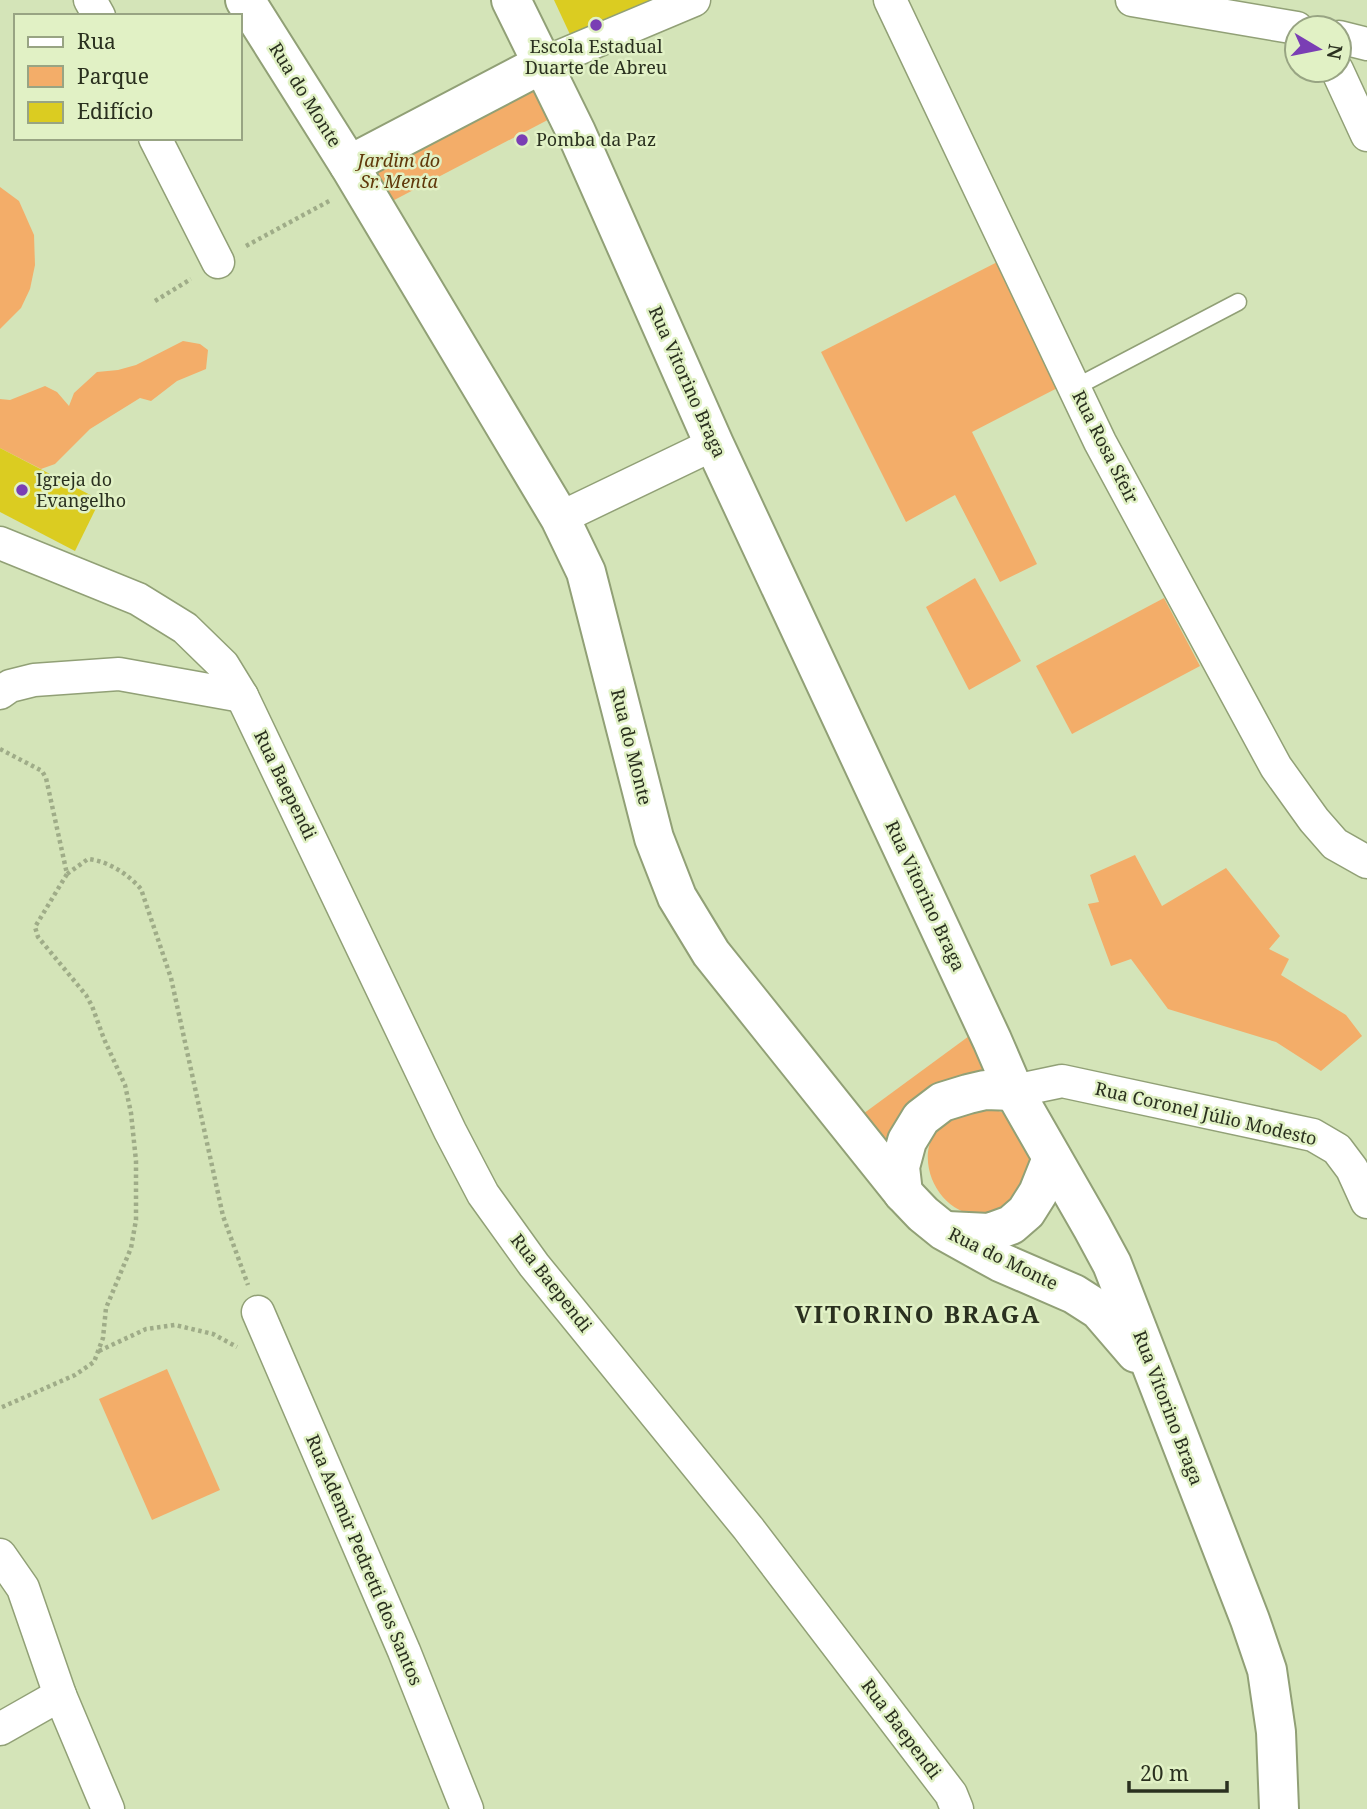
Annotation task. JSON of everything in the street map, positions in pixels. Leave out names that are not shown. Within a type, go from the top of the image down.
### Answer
[{"type":"main road","name":"Rua do Monte","points":[[245,0],[354,175],[559,518],[586,572],[654,838],[677,897],[711,953],[903,1193],[923,1214],[944,1231],[1000,1262],[1074,1294],[1099,1310],[1155,1377]]},
{"type":"main road","name":"Rua Vitorino Braga","points":[[511,0],[576,132],[714,444],[1014,1091],[1112,1264],[1267,1670],[1276,1732],[1279,1809]]},
{"type":"main road","points":[[354,175],[541,64]]},
{"type":"main road","points":[[903,1193],[900,1167],[907,1141],[921,1118],[942,1102],[968,1094],[985,1090],[1014,1091]]},
{"type":"main road","points":[[944,1231],[989,1233],[1011,1224],[1026,1212],[1038,1193],[1052,1158]]},
{"type":"street","points":[[541,64],[694,0]]},
{"type":"street","name":"Rua Rosa Sfeir","points":[[890,0],[1100,442],[1276,767],[1335,844],[1367,862]]},
{"type":"street","points":[[1132,0],[1283,26]]},
{"type":"street","points":[[1344,84],[1367,135]]},
{"type":"street","points":[[156,140],[218,262]]},
{"type":"street","points":[[559,518],[714,444]]},
{"type":"street","name":"Rua Baependi","points":[[0,543],[138,599],[186,628],[223,665],[243,696],[450,1131],[483,1194],[534,1265],[748,1528],[951,1794],[957,1809]]},
{"type":"street","points":[[0,693],[10,686],[34,680],[119,674],[243,696]]},
{"type":"street","name":"Rua Coronel Júlio Modesto","points":[[1014,1091],[1062,1081],[1313,1135],[1337,1149],[1352,1169],[1367,1202]]},
{"type":"street","name":"Rua Ademir Pedretti dos Santos","points":[[258,1312],[404,1651],[467,1809]]},
{"type":"street","points":[[0,1555],[23,1588],[60,1695],[108,1809]]},
{"type":"street","points":[[0,1729],[60,1695]]},
{"type":"lane","points":[[1074,388],[1238,302]]},
{"type":"path","points":[[155,302],[354,175]]},
{"type":"path","points":[[0,749],[44,774],[68,874]]},
{"type":"path","points":[[0,1408],[75,1375],[94,1362],[103,1338],[106,1308],[134,1236],[137,1200],[134,1139],[125,1085],[86,995],[38,937],[35,928],[68,874],[88,859],[121,872],[141,889],[171,978],[223,1216],[258,1312]]},
{"type":"path","points":[[99,1351],[146,1329],[175,1325],[213,1334],[241,1350]]},
{"type":"green space","name":"Jardim do Sr. Menta","points":[[539,72],[561,113],[379,208],[357,166]]},
{"type":"green space","points":[[0,187],[19,201],[34,235],[35,265],[30,289],[21,308],[0,329]]},
{"type":"green space","points":[[1011,255],[1071,381],[972,432],[1037,564],[1000,582],[955,495],[906,522],[821,352]]},
{"type":"green space","points":[[183,341],[200,344],[208,350],[206,369],[177,381],[151,401],[140,398],[90,429],[55,464],[41,469],[0,448],[0,399],[10,400],[45,386],[57,392],[69,406],[74,393],[97,372],[136,365]]},
{"type":"green space","points":[[975,578],[1021,661],[969,690],[926,607]]},
{"type":"green space","points":[[1164,598],[1200,666],[1072,734],[1036,666]]},
{"type":"green space","points":[[1135,855],[1162,906],[1226,868],[1280,936],[1269,949],[1289,959],[1281,975],[1346,1015],[1362,1036],[1321,1071],[1276,1042],[1168,1009],[1131,959],[1111,966],[1088,904],[1099,902],[1090,875]]},
{"type":"green space","points":[[980,1028],[995,1087],[896,1160],[852,1122]]},
{"type":"green space","points":[[990,1108],[1007,1114],[1033,1157],[1030,1173],[1024,1190],[1009,1203],[988,1214],[968,1213],[951,1205],[937,1190],[929,1171],[928,1151],[936,1131],[953,1115]]},
{"type":"green space","points":[[167,1369],[220,1490],[152,1520],[99,1399]]},
{"type":"building","name":"Escola Estadual Duarte de Abreu","points":[[554,0],[691,0],[574,43]]},
{"type":"building","name":"Igreja do Evangelho","points":[[0,448],[100,500],[75,551],[0,512]]},
{"type":"place","name":"Escola Estadual Duarte de Abreu","points":[[596,25]]},
{"type":"place","name":"Pomba da Paz","points":[[522,140]]},
{"type":"place","name":"Igreja do Evangelho","points":[[22,490]]},
{"type":"district","name":"VITORINO BRAGA","points":[[918,1315]]}]
